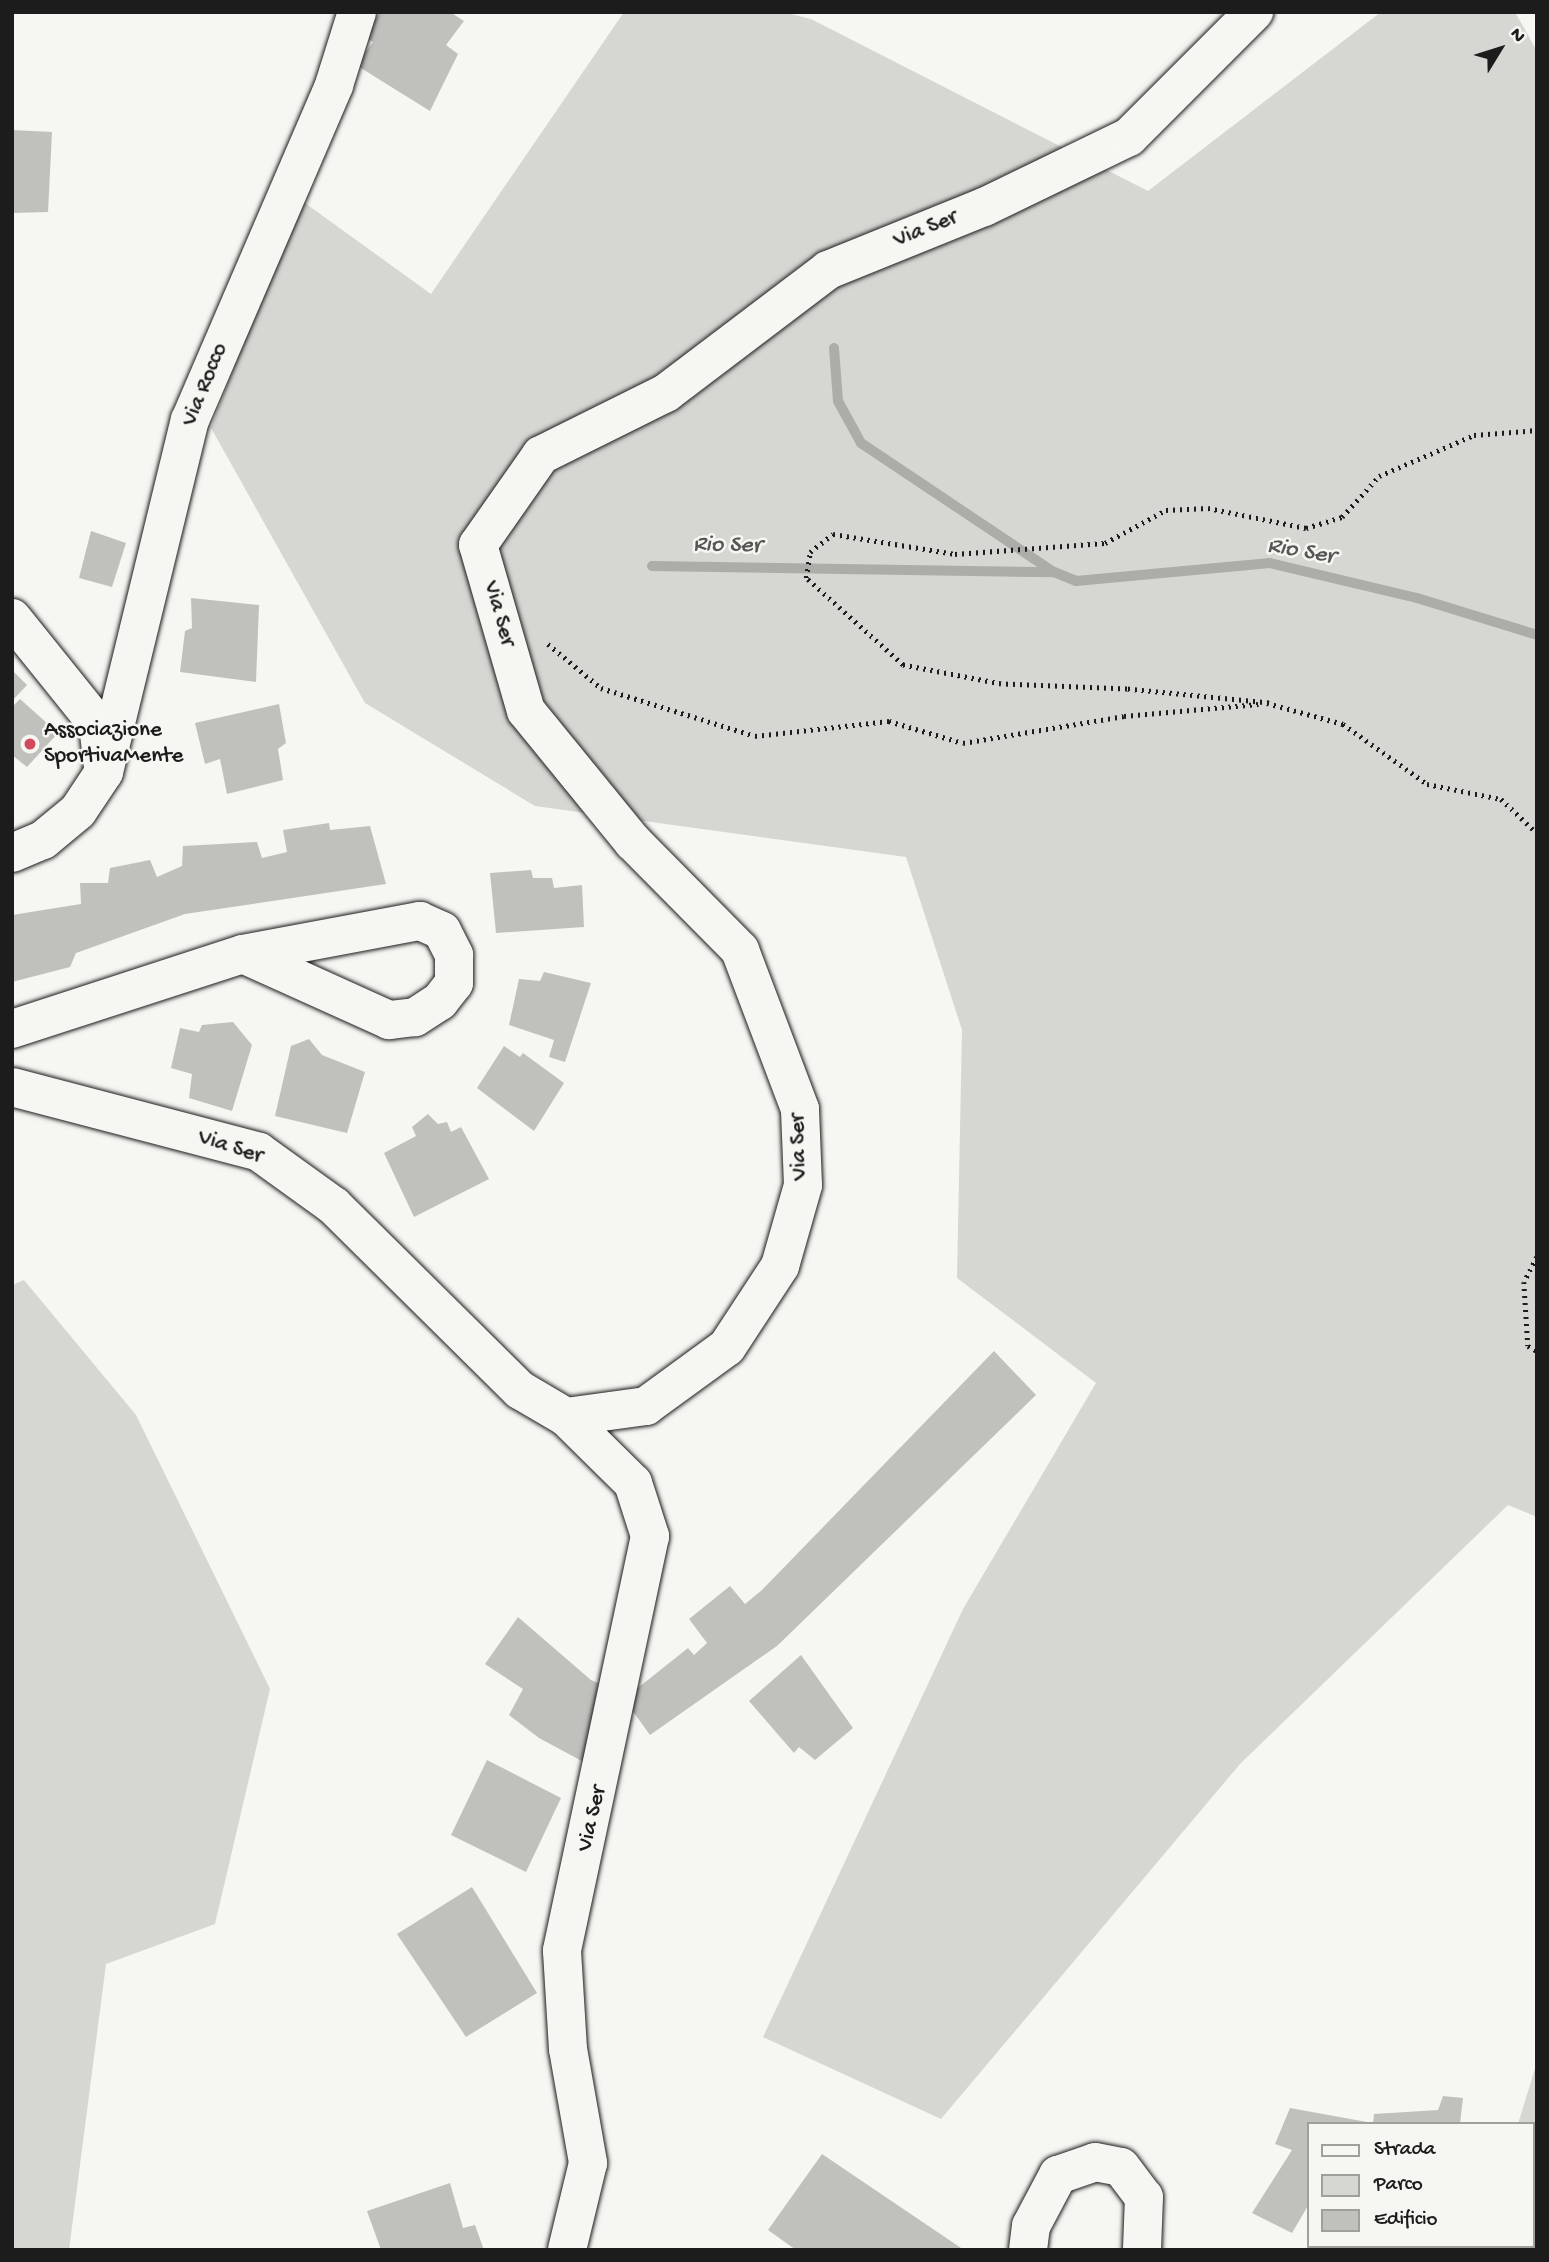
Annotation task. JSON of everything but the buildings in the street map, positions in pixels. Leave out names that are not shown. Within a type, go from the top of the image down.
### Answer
[{"type":"street","name":"Via Rocco","points":[[12,853],[43,840],[78,811],[104,772],[190,420],[334,85],[356,12]]},
{"type":"street","name":"Via Ser","points":[[566,1417],[646,1406],[727,1347],[780,1266],[803,1185],[800,1109],[740,950],[634,842],[526,711],[478,545],[541,455],[666,393],[828,270],[984,207],[1129,137],[1254,12]]},
{"type":"street","points":[[12,618],[98,725],[104,772]]},
{"type":"street","points":[[12,1028],[243,954],[420,920],[442,931],[454,955],[454,983],[440,1001],[415,1017],[388,1020],[243,954]]},
{"type":"street","name":"Via Ser","points":[[12,1087],[260,1153],[334,1206],[520,1390],[566,1417],[633,1483],[650,1536],[562,1951],[568,2049],[588,2163],[567,2250]]},
{"type":"street","points":[[1027,2250],[1031,2226],[1058,2175],[1095,2162],[1121,2168],[1144,2197],[1142,2250]]},
{"type":"path","points":[[1537,430],[1474,435],[1379,476],[1342,517],[1306,528],[1208,508],[1166,510],[1105,543],[955,554],[832,534],[810,552],[806,579],[902,665],[1000,684],[1127,689],[1269,703],[1343,724],[1427,784],[1501,799],[1537,833]]},
{"type":"path","points":[[537,636],[601,688],[755,736],[889,721],[963,743],[1124,716],[1269,703]]},
{"type":"path","points":[[1537,1258],[1524,1282],[1528,1346],[1537,1351]]},
{"type":"green space","points":[[624,12],[783,12],[811,19],[1148,191],[1381,12],[1515,12],[1537,51],[1537,1517],[1508,1505],[1240,1764],[941,2119],[763,2037],[963,1609],[1096,1383],[957,1278],[962,1030],[906,857],[535,806],[365,703],[211,428],[298,198],[431,294]]},
{"type":"green space","points":[[24,1280],[136,1415],[270,1689],[215,1924],[106,1964],[69,2250],[12,2250],[12,1285]]},
{"type":"green space","points":[[1537,2062],[1537,2250],[1479,2250],[1535,2248],[1535,2122],[1519,2122]]},
{"type":"waterway","name":"Rio Ser","points":[[834,348],[838,401],[861,443],[1054,572]]},
{"type":"waterway","name":"Rio Ser","points":[[652,566],[1054,572],[1076,581],[1270,563],[1417,598],[1537,635]]},
{"type":"place","name":"Associazione SportivaMente","points":[[30,744]]}]
